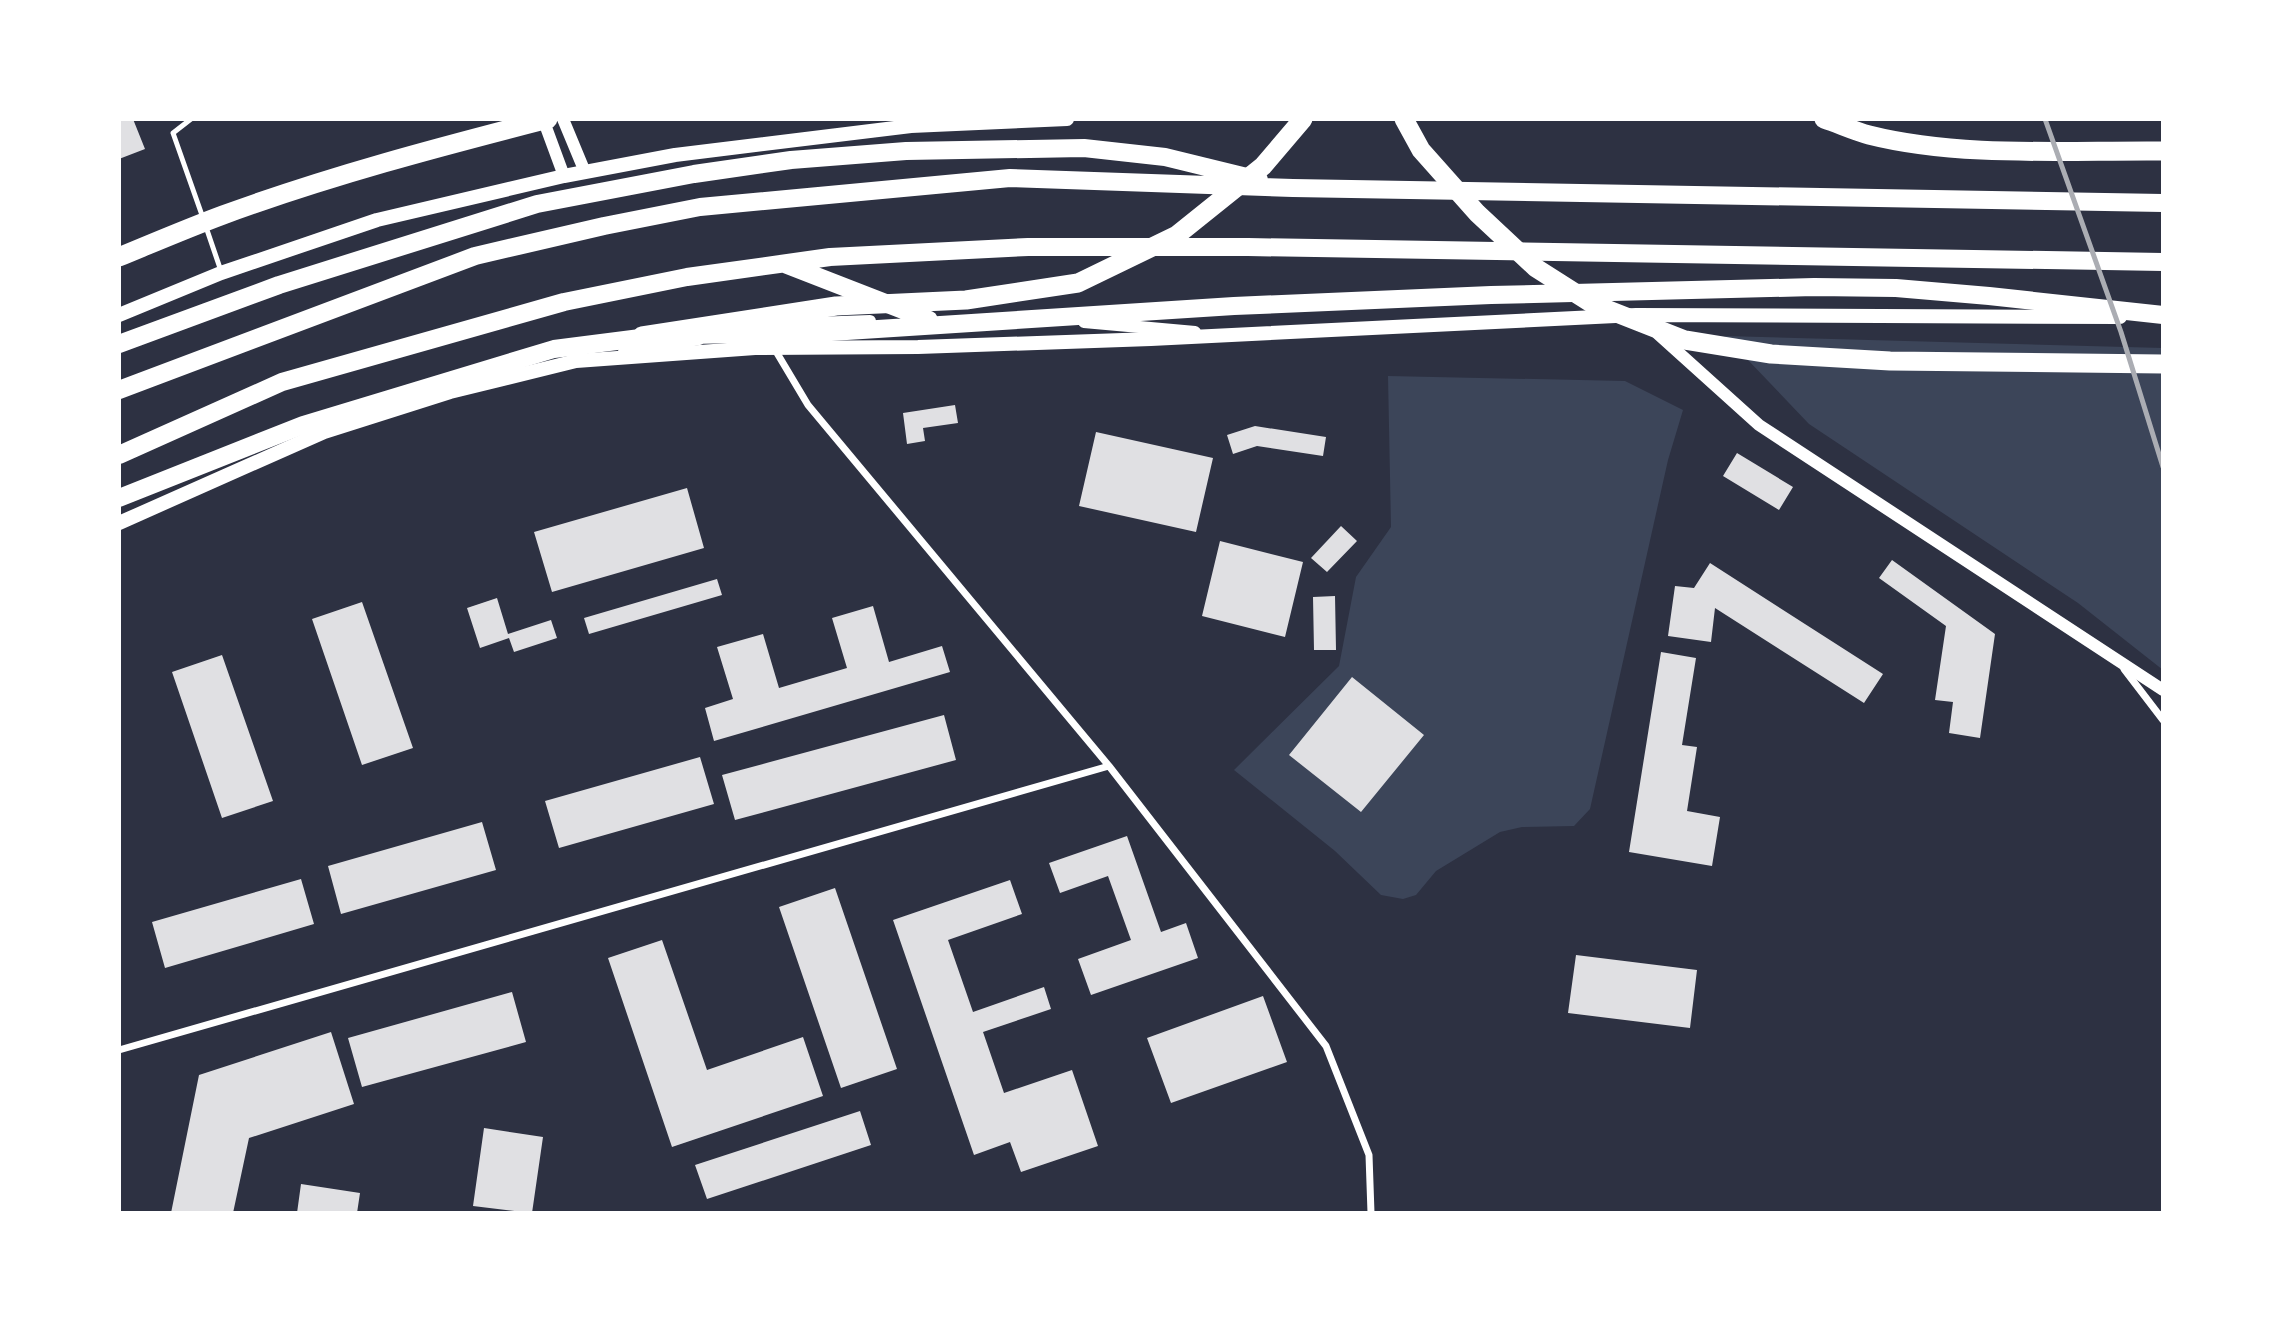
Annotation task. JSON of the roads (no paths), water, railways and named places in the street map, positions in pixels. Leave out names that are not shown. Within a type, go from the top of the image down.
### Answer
[{"type":"highway","points":[[119,257],[223,215],[335,177],[548,119]]},
{"type":"highway","points":[[119,498],[303,425],[554,349],[836,306],[966,300],[1078,283],[1177,235],[1263,166],[1303,119]]},
{"type":"highway","points":[[1404,119],[1421,150],[1477,213],[1536,268],[1591,303],[1685,340],[1771,354],[1890,361],[2163,364]]},
{"type":"highway","points":[[1824,119],[1868,135],[1922,145],[1994,150],[2163,151]]},
{"type":"highway","points":[[119,344],[279,285],[537,204],[694,174],[791,160],[906,151],[1084,148],[1164,157],[1293,188]]},
{"type":"highway","points":[[119,390],[475,256],[700,207],[1010,178],[1293,188],[2163,203]]},
{"type":"highway","points":[[119,455],[282,382],[564,302],[687,277],[830,257],[1028,247],[1262,247],[2163,262]]},
{"type":"highway","points":[[781,263],[929,320]]},
{"type":"highway","points":[[642,336],[831,332],[1234,306],[1491,295],[1801,287],[1896,288],[2163,316]]},
{"type":"highway","points":[[119,338],[169,324]]},
{"type":"main road","points":[[119,315],[221,273],[377,220],[564,176],[676,155],[909,122],[1067,119]]},
{"type":"main road","points":[[119,523],[324,432],[450,392],[576,361],[774,348],[918,347],[1636,315],[2163,316]]},
{"type":"street","points":[[543,119],[564,176]]},
{"type":"street","points":[[563,119],[585,172]]},
{"type":"street","points":[[1636,315],[1759,425],[2163,690]]},
{"type":"street","points":[[576,361],[786,324],[929,320],[1083,322],[1229,335]]},
{"type":"street","points":[[774,348],[808,405],[1109,766],[1326,1046],[1368,1155],[1371,1213]]},
{"type":"street","points":[[2118,660],[2163,720]]},
{"type":"street","points":[[119,1050],[1109,766]]},
{"type":"lane","points":[[191,119],[173,133],[221,273]]},
{"type":"railway","points":[[2045,119],[2121,332],[2163,467]]}]
